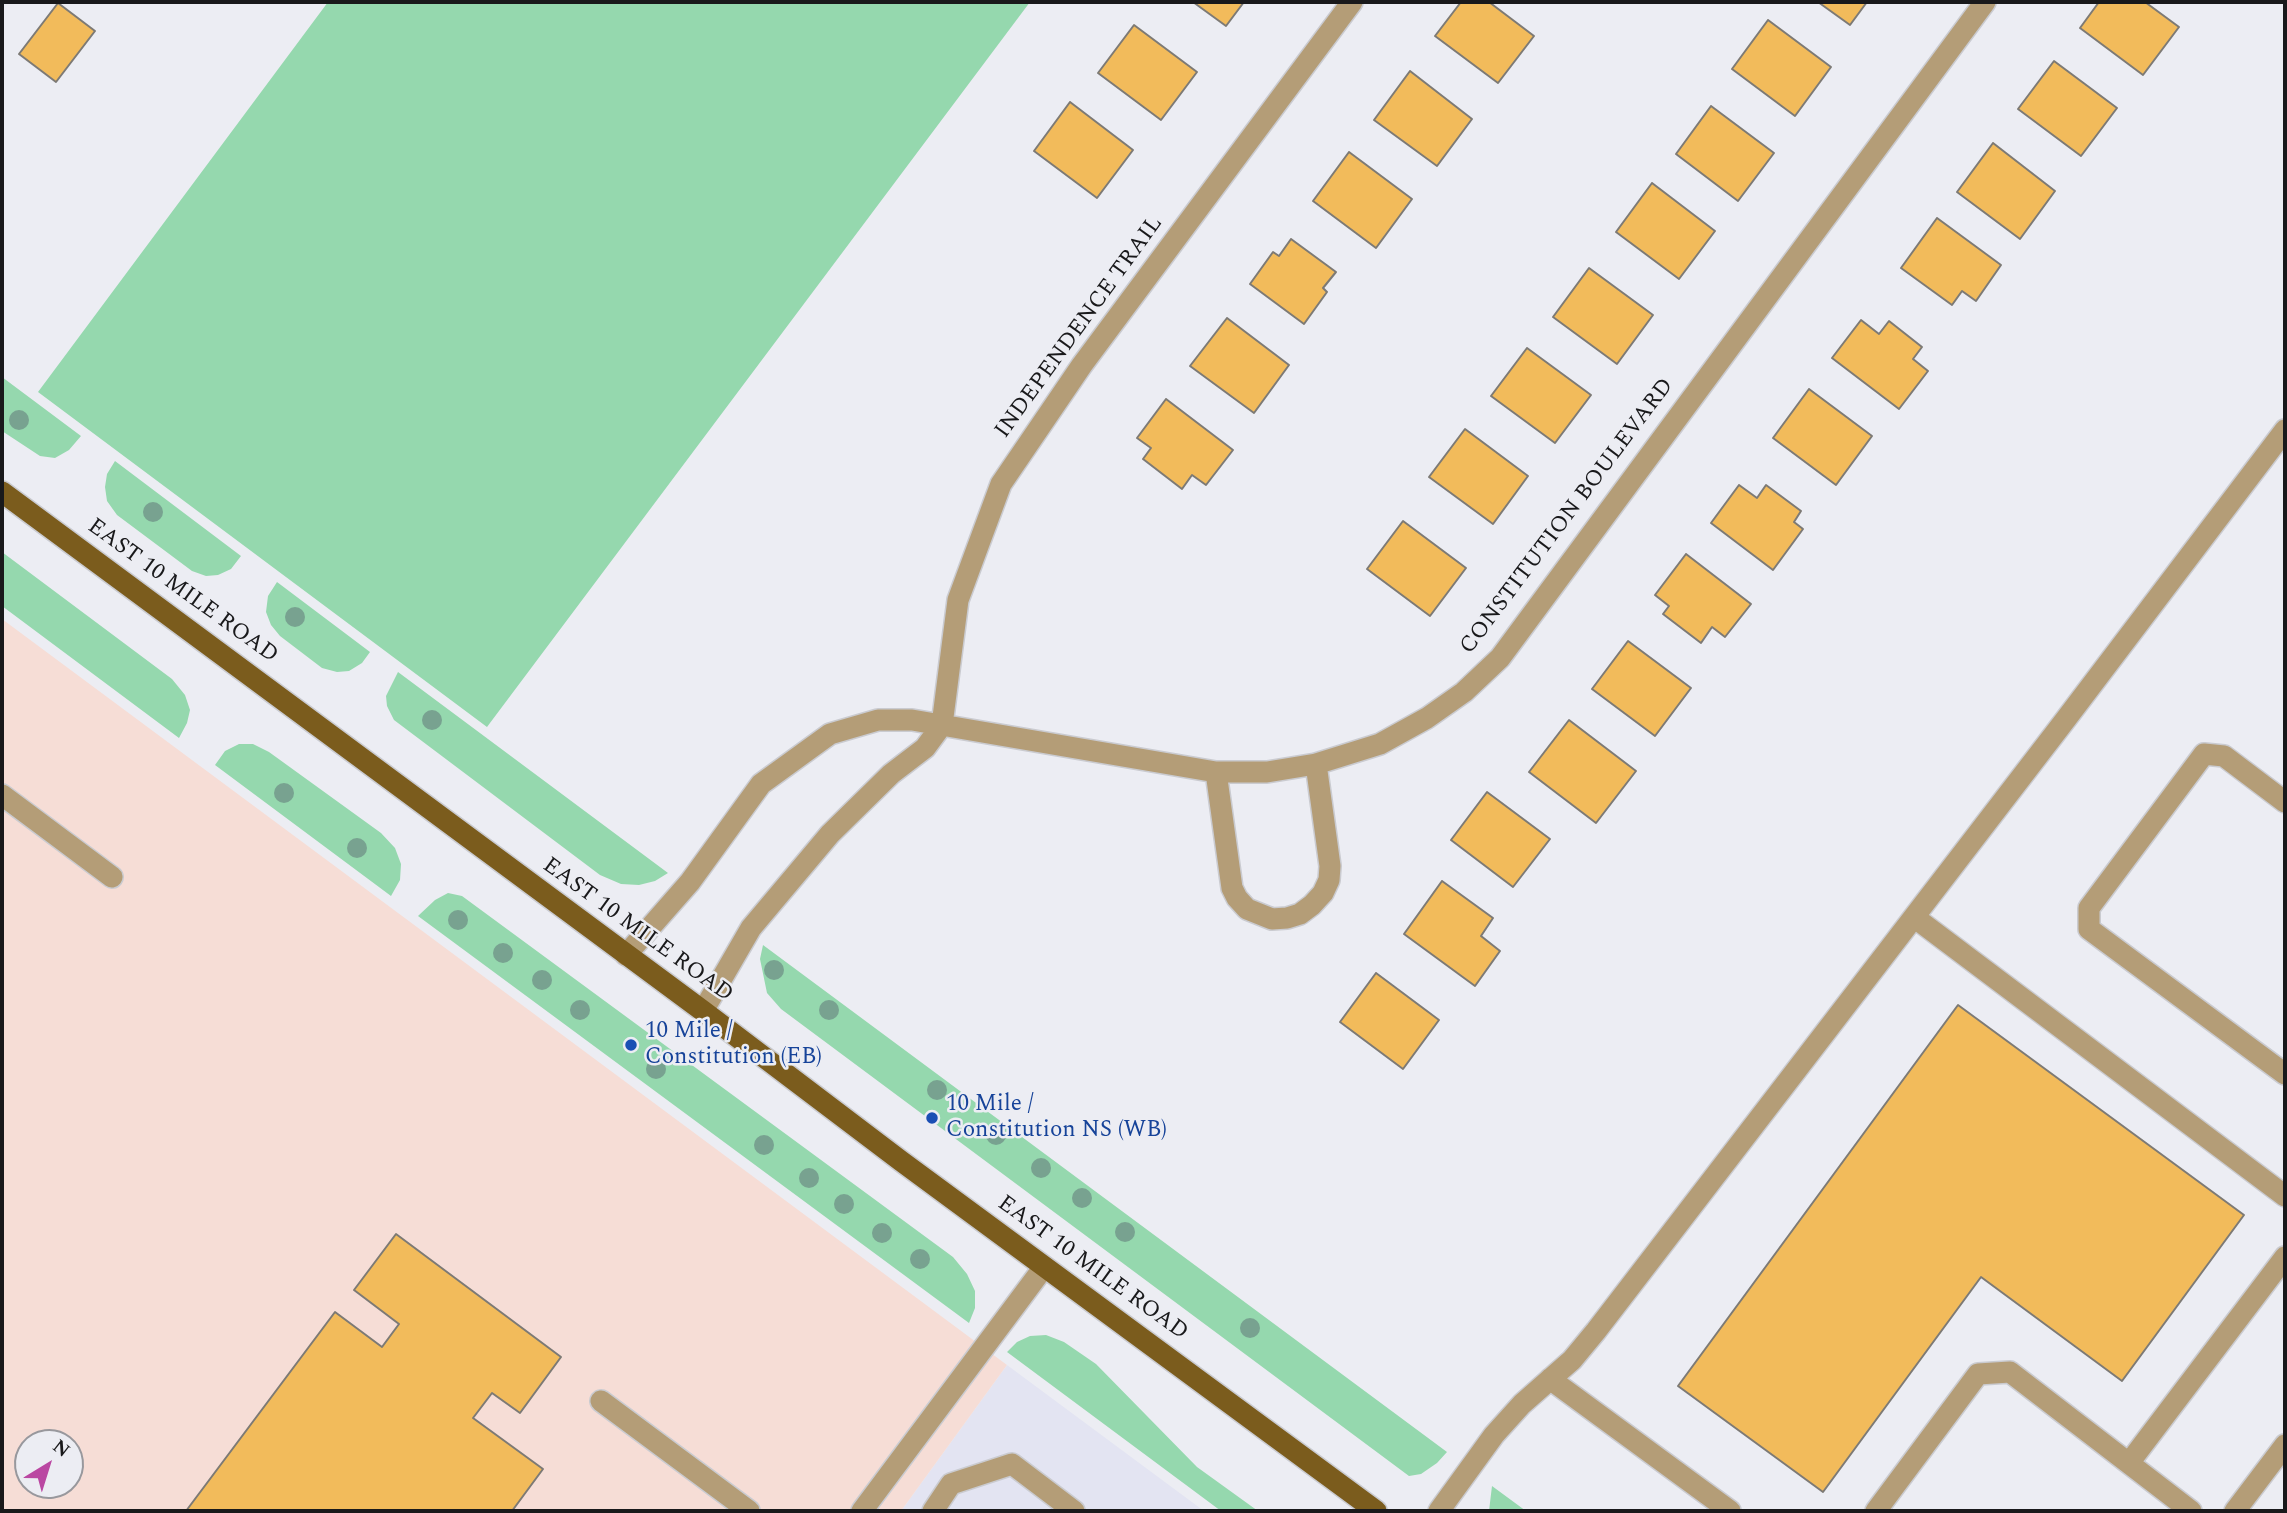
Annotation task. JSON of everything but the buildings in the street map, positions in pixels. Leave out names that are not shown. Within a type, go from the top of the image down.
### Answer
[{"type":"main road","name":"EAST 10 MILE ROAD","points":[[2,492],[901,1161],[1377,1511]]},
{"type":"street","name":"INDEPENDENCE TRAIL","points":[[942,726],[958,600],[1002,484],[1082,365],[1352,2]]},
{"type":"street","name":"CONSTITUTION BOULEVARD","points":[[626,955],[690,882],[761,784],[830,734],[878,720],[912,720],[1216,772],[1267,772],[1317,764],[1380,744],[1427,718],[1464,692],[1500,657],[1985,2]]},
{"type":"street","points":[[1439,1511],[1494,1435],[1522,1404],[1572,1360],[1596,1331],[2285,430]]},
{"type":"street","points":[[702,1011],[751,928],[830,834],[891,774],[925,748],[942,726]]},
{"type":"street","points":[[2285,803],[2224,756],[2204,754],[2089,908],[2089,929],[2285,1074]]},
{"type":"street","points":[[1216,772],[1232,888],[1247,909],[1272,919],[1287,918],[1300,914],[1312,905],[1323,893],[1329,880],[1330,866],[1317,764]]},
{"type":"street","points":[[2,795],[112,877]]},
{"type":"street","points":[[1914,917],[2285,1196]]},
{"type":"street","points":[[2129,1463],[2285,1257]]},
{"type":"street","points":[[862,1511],[1044,1266]]},
{"type":"street","points":[[1876,1511],[1978,1374],[2010,1372],[2191,1511]]},
{"type":"street","points":[[1550,1379],[1730,1511]]},
{"type":"street","points":[[601,1401],[749,1511]]},
{"type":"street","points":[[2235,1511],[2285,1444]]},
{"type":"street","points":[[933,1511],[951,1484],[1012,1464],[1074,1511]]},
{"type":"shaded area","points":[[2,619],[1007,1365],[901,1511],[2,1511]]},
{"type":"shaded area","points":[[1007,1365],[1204,1511],[901,1511]]},
{"type":"green space","points":[[328,2],[1030,2],[487,727],[38,392]]},
{"type":"green space","points":[[2,377],[81,436],[69,450],[55,458],[40,456],[2,431]]},
{"type":"green space","points":[[115,461],[241,556],[231,569],[218,575],[206,576],[192,571],[117,515],[107,501],[105,487],[107,474]]},
{"type":"green space","points":[[2,552],[172,679],[185,695],[190,710],[179,738],[2,606]]},
{"type":"green space","points":[[277,582],[370,652],[362,663],[349,671],[337,672],[322,668],[280,636],[271,625],[266,612],[268,596]]},
{"type":"green space","points":[[398,672],[668,873],[655,881],[639,885],[621,884],[600,875],[394,720],[387,706],[386,696]]},
{"type":"green space","points":[[239,744],[253,744],[269,752],[381,833],[395,848],[401,864],[400,880],[391,896],[215,765],[225,751]]},
{"type":"green space","points":[[448,893],[462,896],[953,1257],[967,1274],[975,1291],[975,1308],[969,1323],[418,916],[435,900]]},
{"type":"green space","points":[[763,945],[1447,1452],[1421,1474],[1409,1476],[781,1009],[767,993],[760,959]]},
{"type":"green space","points":[[1046,1335],[1064,1342],[1096,1364],[1197,1467],[1258,1511],[1221,1511],[1007,1352],[1017,1342],[1030,1336]]},
{"type":"green space","points":[[1492,1486],[1526,1511],[1489,1511]]},
{"type":"place","name":"10 Mile / Constitution (EB)","points":[[631,1045]]},
{"type":"place","name":"10 Mile / Constitution NS (WB)","points":[[932,1118]]}]
